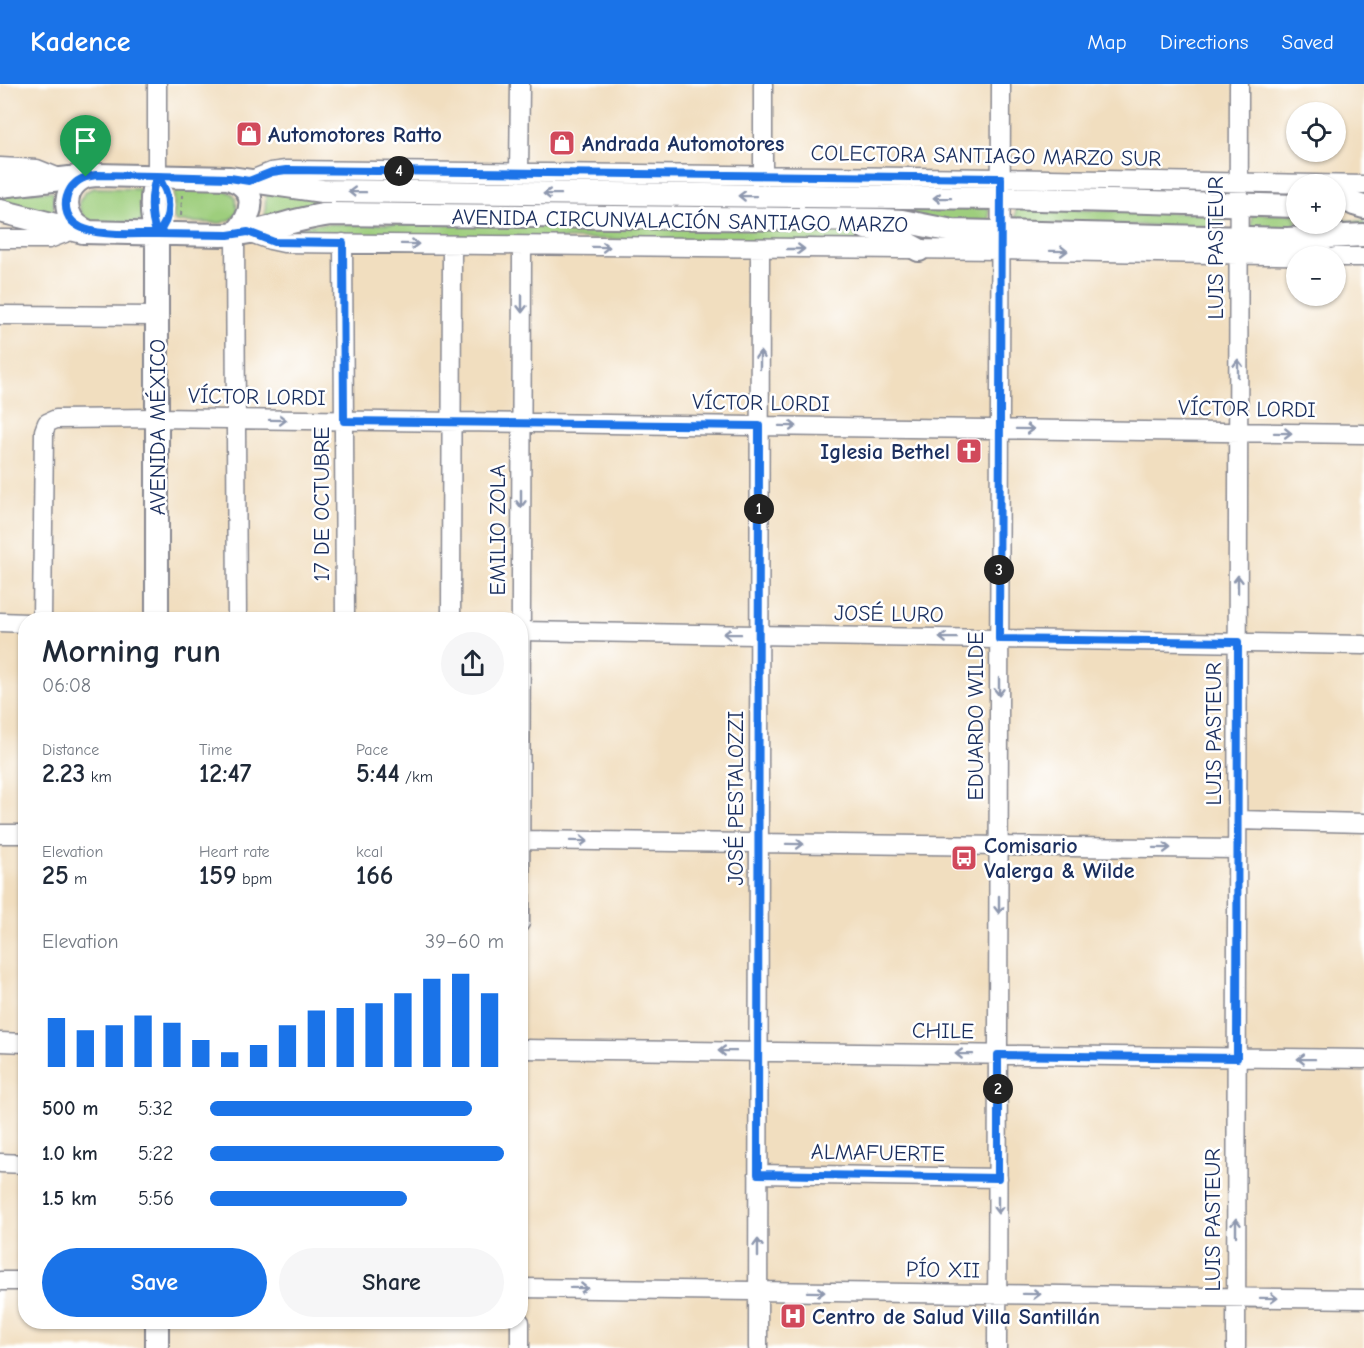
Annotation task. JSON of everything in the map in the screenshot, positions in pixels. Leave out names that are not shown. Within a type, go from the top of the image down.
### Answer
[{"type":"main road","name":"AVENIDA CIRCUNVALACIÓN SANTIAGO MARZO","points":[[0,186],[96,175],[223,177],[322,192],[1001,188],[1239,194],[1286,204]]},
{"type":"main road","points":[[84,231],[70,218],[66,203],[70,189],[77,181],[96,175]]},
{"type":"main road","name":"AVENIDA MÉXICO","points":[[157,176],[166,189],[167,210],[166,222],[157,234],[157,612]]},
{"type":"main road","points":[[223,177],[241,184],[247,192],[250,202],[249,216],[241,233]]},
{"type":"main road","points":[[1346,199],[1364,207]]},
{"type":"main road","name":"AVENIDA CIRCUNVALACIÓN SANTIAGO MARZO","points":[[0,211],[84,231],[157,234],[241,233],[331,214],[888,220],[1000,241],[1239,246],[1297,239],[1364,235]]},
{"type":"main road","points":[[1346,213],[1364,214]]},
{"type":"main road","points":[[754,218],[812,226],[882,230],[919,250]]},
{"type":"main road","points":[[157,1329],[157,1348]]},
{"type":"street","name":"AVENIDA MÉXICO","points":[[157,84],[157,176]]},
{"type":"street","points":[[519,173],[520,84]]},
{"type":"street","points":[[763,84],[763,176]]},
{"type":"street","name":"EDUARDO WILDE","points":[[997,1348],[1001,84]]},
{"type":"street","name":"LUIS PASTEUR","points":[[1236,1348],[1239,84]]},
{"type":"street","points":[[0,167],[37,169],[62,179]]},
{"type":"street","name":"COLECTORA SANTIAGO MARZO SUR","points":[[249,181],[272,172],[286,170],[763,176],[1001,188]]},
{"type":"street","points":[[1346,185],[1364,185]]},
{"type":"street","points":[[1239,194],[1286,188]]},
{"type":"street","points":[[0,239],[49,239],[84,231]]},
{"type":"street","points":[[237,612],[236,419],[241,233],[274,242],[760,249],[919,250],[1000,241]]},
{"type":"street","name":"17 DE OCTUBRE","points":[[343,243],[345,612]]},
{"type":"street","points":[[452,245],[452,612]]},
{"type":"street","name":"EMILIO ZOLA","points":[[521,612],[522,246]]},
{"type":"street","points":[[1239,246],[1286,251]]},
{"type":"street","name":"JOSÉ PESTALOZZI","points":[[758,1348],[760,249]]},
{"type":"street","points":[[1346,257],[1364,257]]},
{"type":"street","points":[[0,315],[157,315]]},
{"type":"street","name":"VÍCTOR LORDI","points":[[42,612],[45,425],[56,419],[157,418],[1364,434]]},
{"type":"street","points":[[0,622],[18,623]]},
{"type":"street","name":"JOSÉ LURO","points":[[528,631],[1364,645]]},
{"type":"street","points":[[1237,820],[1364,823]]},
{"type":"street","points":[[0,834],[18,834]]},
{"type":"street","points":[[528,840],[1237,849]]},
{"type":"street","points":[[0,1042],[18,1043]]},
{"type":"street","name":"CHILE","points":[[528,1049],[1364,1059]]},
{"type":"street","points":[[0,1163],[18,1164]]},
{"type":"street","name":"ALMAFUERTE","points":[[758,1174],[998,1178]]},
{"type":"street","points":[[0,1281],[18,1281]]},
{"type":"street","name":"PÍO XII","points":[[528,1288],[1364,1299]]},
{"type":"street","points":[[520,1329],[520,1348]]},
{"type":"path","points":[[181,222],[182,189]]},
{"type":"green space","points":[[93,188],[143,189],[142,222],[105,223],[87,219],[81,212],[79,202],[85,192]]},
{"type":"green space","points":[[177,189],[225,190],[236,198],[237,212],[232,219],[221,223],[176,222],[174,194]]},
{"type":"green space","points":[[53,191],[54,214],[0,205],[0,193]]},
{"type":"green space","points":[[266,193],[989,208],[989,221],[268,218],[265,214]]},
{"type":"green space","points":[[1016,208],[1225,214],[1224,227],[1015,223]]},
{"type":"green space","points":[[1252,214],[1286,214],[1286,228],[1251,228]]},
{"type":"green space","points":[[1346,220],[1364,221],[1364,229],[1346,229]]},
{"type":"green space","points":[[313,224],[754,224],[813,231],[870,232],[897,243],[278,235]]},
{"type":"place","name":"Automotores Ratto","points":[[249,134]]},
{"type":"place","name":"Andrada Automotores","points":[[562,143]]},
{"type":"place","name":"Iglesia Bethel","points":[[969,451]]},
{"type":"place","name":"Comisario Valerga & Wilde","points":[[964,858]]},
{"type":"place","name":"Centro de Salud Villa Santillán","points":[[793,1316]]},
{"type":"route","points":[[86,177],[77,181],[70,189],[67,198],[66,208],[76,226],[89,232],[157,234],[166,220],[167,194],[165,186],[157,176],[236,178],[249,181],[272,172],[286,170],[1001,178],[999,639],[1238,642],[1237,1058],[998,1055],[998,1178],[758,1174],[759,426],[344,421],[343,243],[274,242],[248,232],[228,235],[157,234],[152,217],[153,189],[157,176],[96,175],[86,177]]}]
